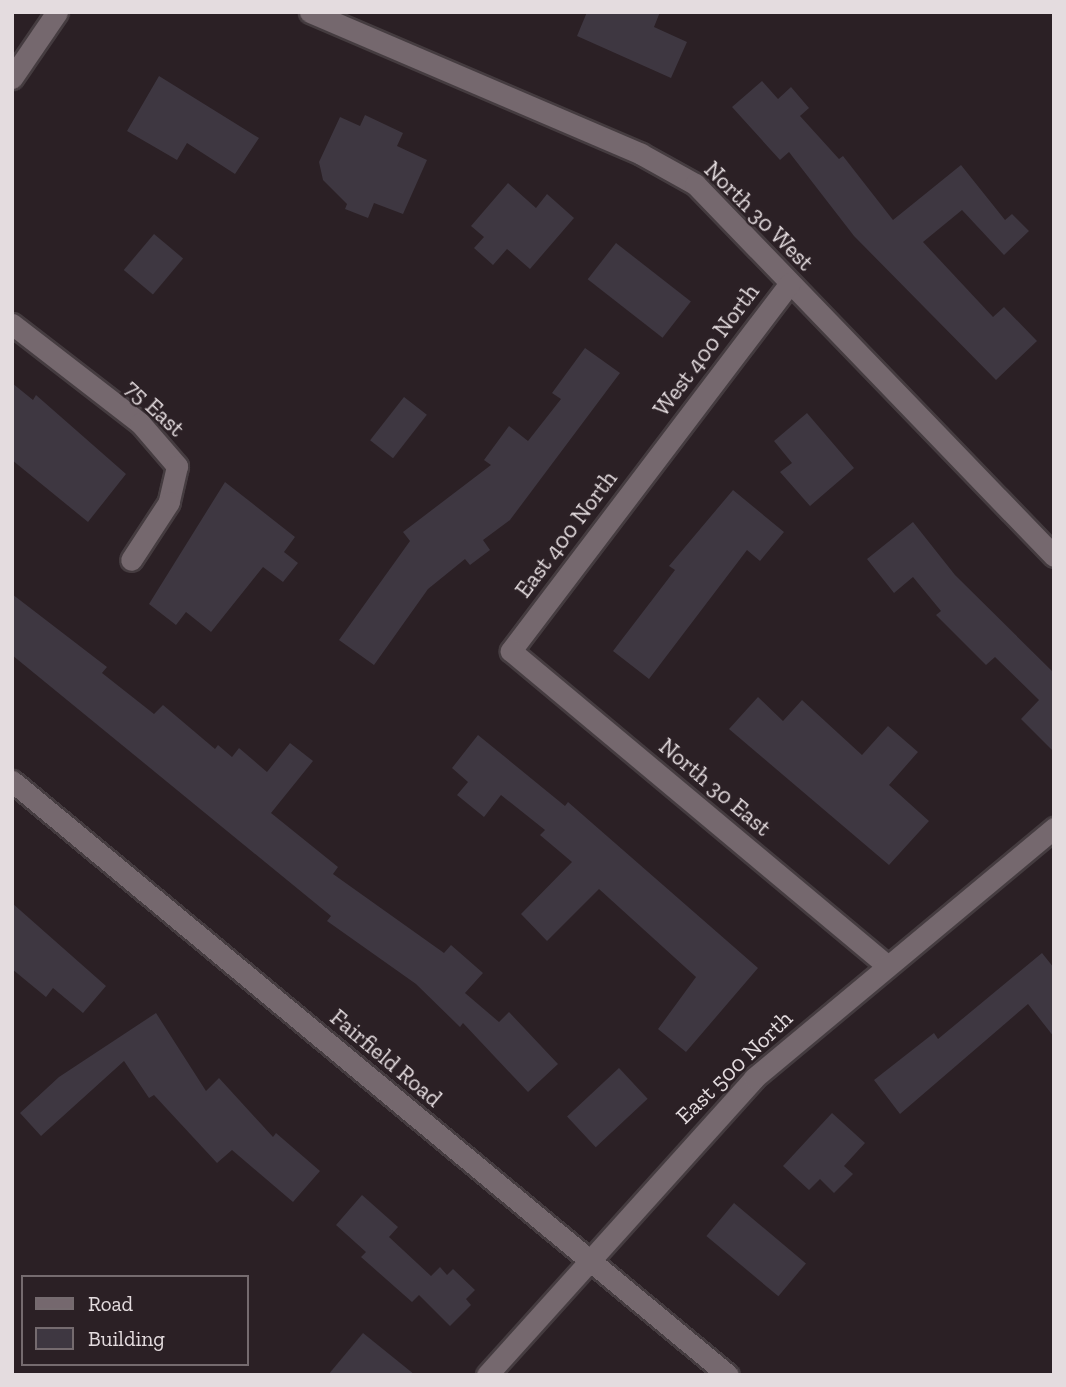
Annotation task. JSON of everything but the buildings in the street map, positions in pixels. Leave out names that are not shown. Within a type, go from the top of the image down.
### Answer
[{"type":"street","points":[[12,78],[57,12]]},
{"type":"street","name":"North 30 West","points":[[310,12],[652,160],[695,184],[1054,556]]},
{"type":"street","name":"West 400 North","points":[[663,450],[790,283]]},
{"type":"street","name":"75 East","points":[[12,324],[140,423],[177,466],[169,502],[131,560]]},
{"type":"street","name":"East 400 North","points":[[511,651],[663,450]]},
{"type":"street","name":"North 30 East","points":[[511,651],[885,964]]},
{"type":"street","name":"Fairfield Road","points":[[12,781],[728,1375]]},
{"type":"street","name":"East 500 North","points":[[487,1375],[587,1259],[754,1078],[885,964],[1052,829]]}]
